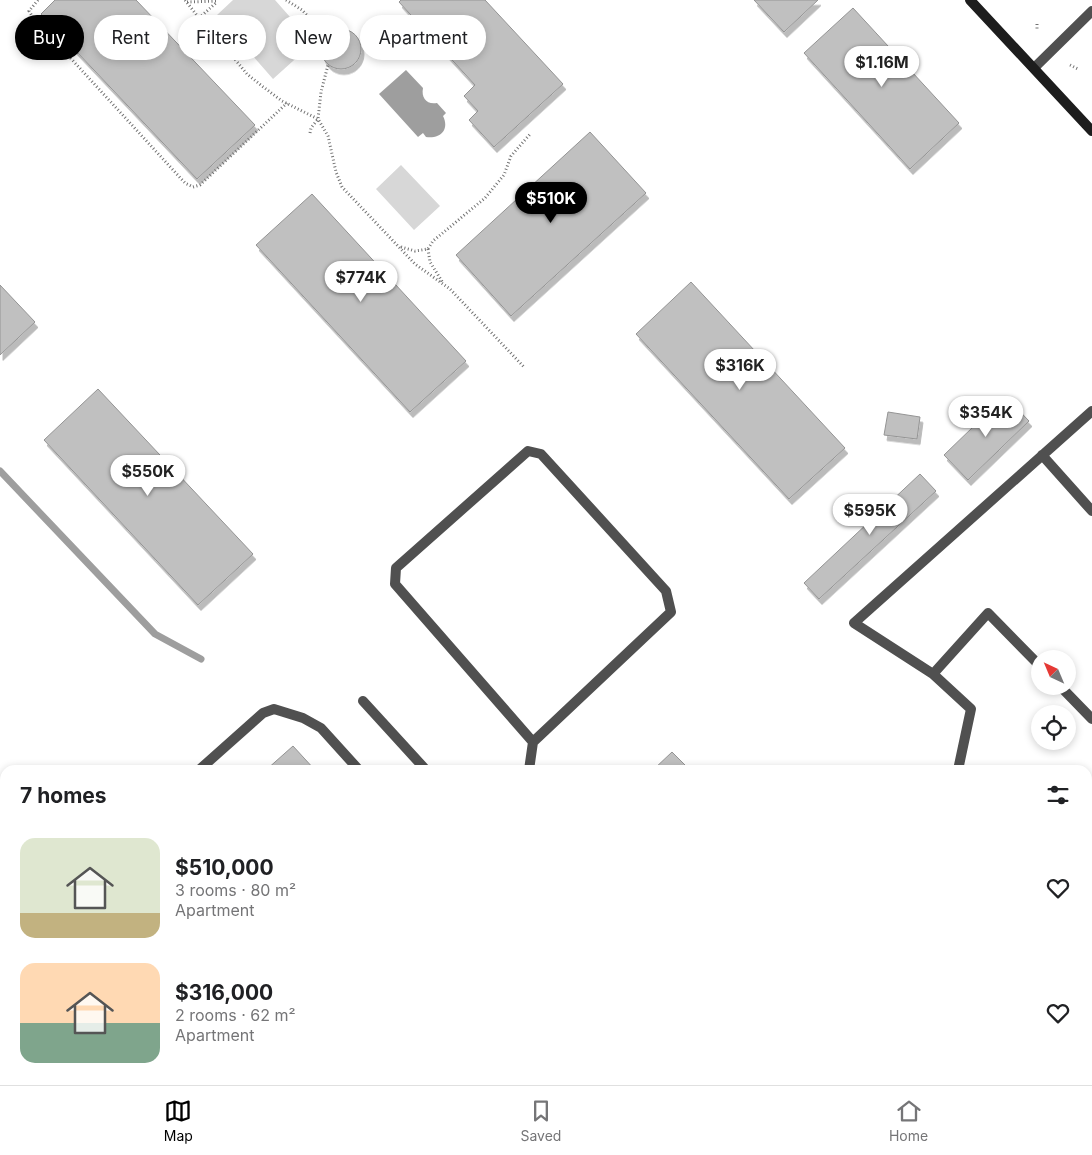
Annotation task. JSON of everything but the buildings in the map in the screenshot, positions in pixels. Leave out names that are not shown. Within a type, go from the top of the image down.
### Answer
[{"type":"main road","points":[[970,0],[1092,131]]},
{"type":"street","points":[[1034,68],[1092,11]]},
{"type":"street","points":[[959,765],[971,709],[932,674],[854,623],[1092,411]]},
{"type":"street","points":[[530,765],[533,742],[671,612],[666,591],[541,454],[528,451],[396,568],[395,584],[533,742]]},
{"type":"street","points":[[1042,455],[1092,511]]},
{"type":"street","points":[[932,674],[988,613],[1031,657]]},
{"type":"street","points":[[1069,695],[1092,719]]},
{"type":"street","points":[[363,701],[421,765]]},
{"type":"street","points":[[205,765],[262,713],[274,709],[303,718],[321,728],[354,765]]},
{"type":"path","points":[[38,0],[29,11],[32,16],[185,183],[193,187],[200,185],[287,103]]},
{"type":"path","points":[[286,0],[307,15]]},
{"type":"path","points":[[186,1],[219,1]]},
{"type":"path","points":[[186,1],[197,15]]},
{"type":"path","points":[[203,15],[219,1]]},
{"type":"path","points":[[1037,24],[1037,32]]},
{"type":"path","points":[[236,60],[247,74],[262,86],[287,103],[318,119],[328,136],[336,172],[342,187],[414,264],[445,286]]},
{"type":"path","points":[[310,133],[311,128],[318,119],[321,92],[328,64]]},
{"type":"path","points":[[1070,65],[1078,69]]},
{"type":"path","points":[[398,246],[415,251],[428,249],[441,233],[485,198],[504,175],[511,156],[531,134]]},
{"type":"path","points":[[428,249],[430,262],[445,286],[524,367]]},
{"type":"shaded area","points":[[233,0],[275,0],[288,15],[276,15],[276,60],[294,60],[273,79],[256,60],[266,60],[266,15],[217,15]]},
{"type":"shaded area","points":[[406,70],[423,88],[424,98],[430,103],[437,103],[446,113],[443,116],[445,121],[444,129],[436,137],[426,137],[423,133],[418,137],[379,94]]},
{"type":"shaded area","points":[[401,165],[440,206],[414,230],[376,189]]},
{"type":"waterway","points":[[0,471],[155,634],[201,659]]}]
